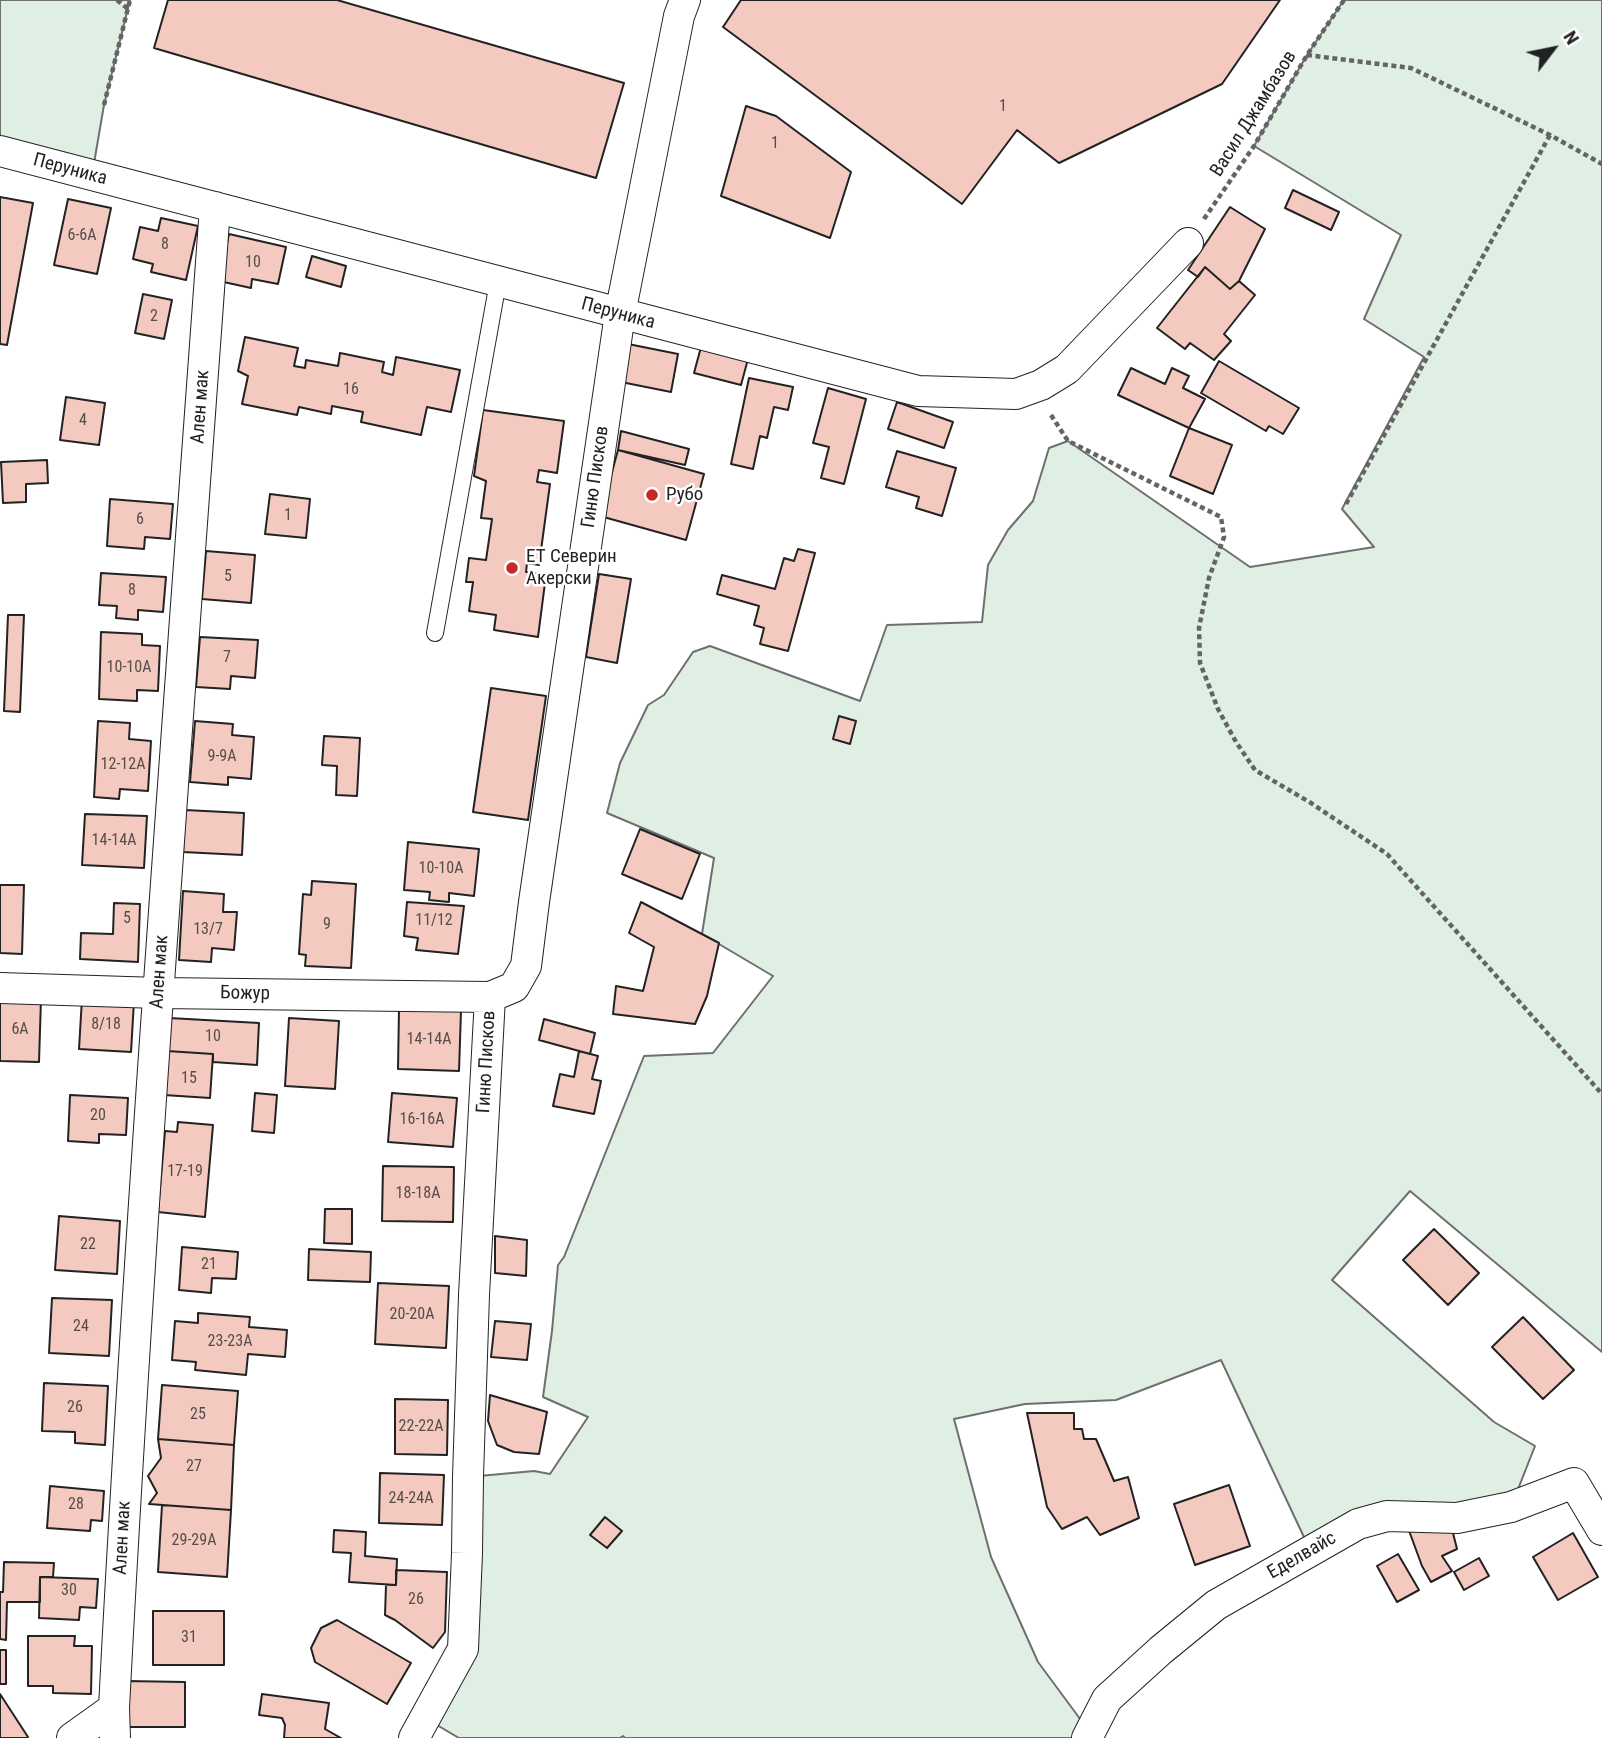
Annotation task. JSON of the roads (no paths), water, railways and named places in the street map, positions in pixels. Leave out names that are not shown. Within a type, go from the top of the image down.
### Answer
[{"type":"street","name":"Гиню Писков","points":[[414,1738],[463,1648],[474,1295],[490,997],[514,987],[526,966],[620,314],[679,16],[685,0]]},
{"type":"street","name":"Перуника","points":[[0,151],[918,391],[1016,394],[1041,385],[1067,369],[1188,243]]},
{"type":"street","name":"Ален мак","points":[[115,1738],[114,1708],[126,1484],[215,207]]},
{"type":"street","name":"Божур","points":[[0,988],[490,997]]},
{"type":"street","name":"Еделвайс","points":[[1087,1738],[1107,1699],[1216,1605],[1358,1524],[1387,1516],[1457,1518],[1511,1507],[1574,1483],[1602,1530]]},
{"type":"street","points":[[72,1738],[114,1708]]},
{"type":"lane","points":[[436,634],[498,282]]},
{"type":"place","name":"Рубо","points":[[652,495]]},
{"type":"place","name":"ЕТ Северин Акерски","points":[[512,568]]}]
